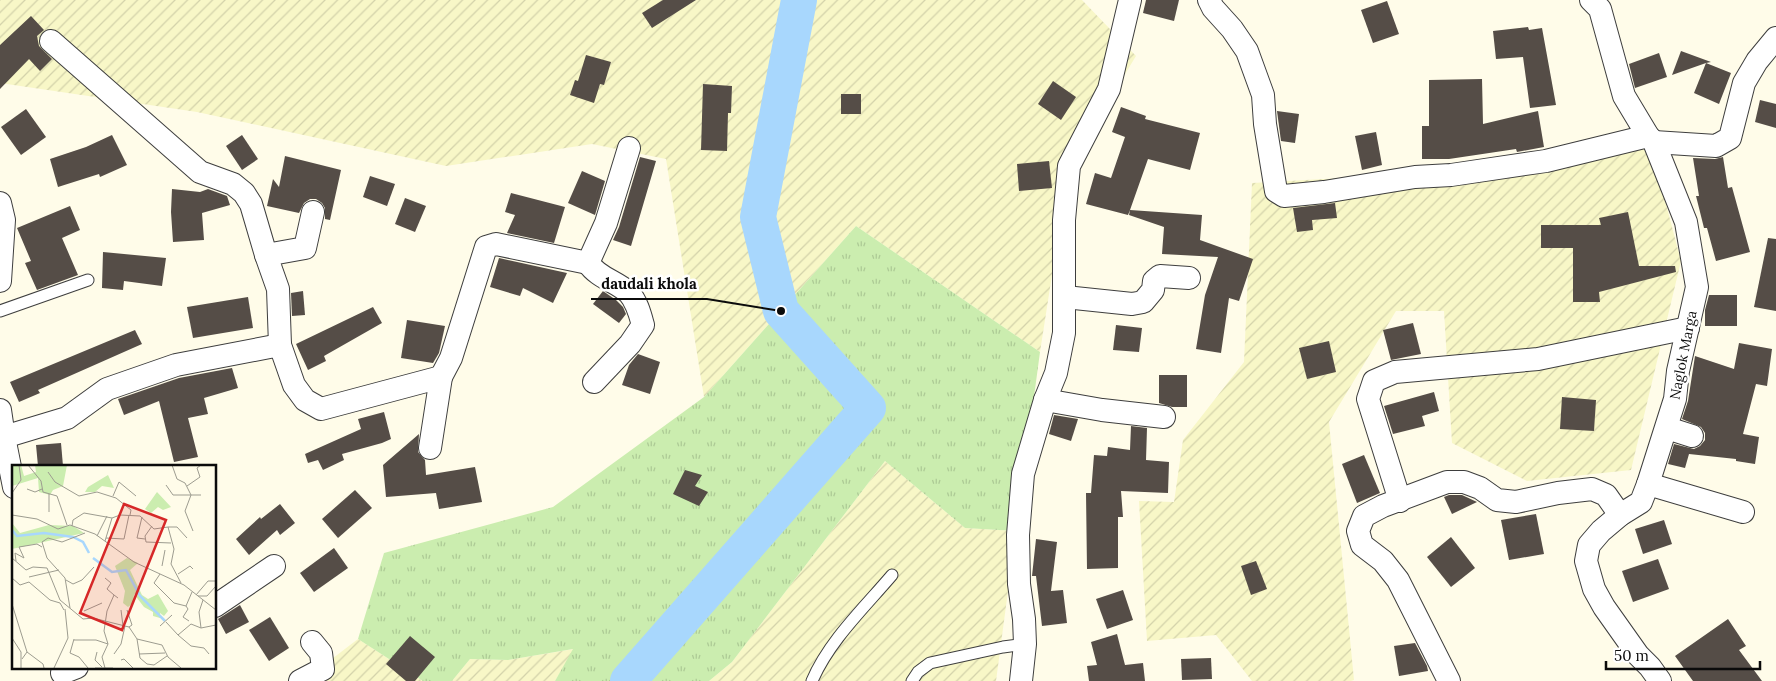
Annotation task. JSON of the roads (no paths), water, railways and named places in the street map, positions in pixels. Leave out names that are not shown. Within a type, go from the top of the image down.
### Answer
[{"type":"street","points":[[1022,681],[1025,644],[1019,584],[1018,535],[1023,474],[1045,400],[1056,373],[1064,333],[1064,220],[1069,166],[1109,89],[1130,0]]},
{"type":"street","points":[[1210,0],[1213,8],[1232,29],[1247,52],[1263,96],[1264,124],[1276,191],[1284,196],[1324,192],[1414,177],[1450,175],[1546,161],[1651,139],[1716,146],[1730,138],[1744,83],[1757,61],[1776,38]]},
{"type":"street","name":"Naglok Marga","points":[[1591,0],[1600,9],[1624,96],[1651,139],[1686,222],[1697,286],[1678,371],[1675,399],[1641,502],[1620,515],[1589,544],[1586,562],[1594,589],[1604,607],[1638,655],[1650,666],[1660,681]]},
{"type":"street","points":[[52,41],[200,172],[233,184],[244,193],[251,204],[278,289],[280,345],[294,386],[305,400],[321,409],[441,377]]},
{"type":"street","points":[[588,263],[606,223],[629,148]]},
{"type":"street","points":[[0,203],[4,220],[0,281]]},
{"type":"street","points":[[266,255],[305,248],[313,212]]},
{"type":"street","points":[[430,448],[441,377],[451,358],[486,247],[496,244],[588,263],[593,271],[628,293],[639,308],[643,325],[630,344],[594,382]]},
{"type":"street","points":[[1065,297],[1132,304],[1143,302],[1153,290],[1154,281],[1160,276],[1189,278]]},
{"type":"street","points":[[1400,501],[1368,399],[1374,381],[1395,372],[1538,360],[1688,328]]},
{"type":"street","points":[[2,437],[67,418],[107,389],[176,365],[280,345]]},
{"type":"street","points":[[1045,400],[1102,410],[1164,417]]},
{"type":"street","points":[[0,410],[2,437],[12,479]]},
{"type":"street","points":[[1667,428],[1692,436]]},
{"type":"street","points":[[1449,681],[1398,580],[1383,561],[1362,545],[1358,531],[1364,516],[1447,482],[1464,482],[1480,488],[1497,500],[1516,502],[1558,492],[1592,489],[1606,495],[1620,515]]},
{"type":"street","points":[[1648,484],[1743,512]]},
{"type":"street","points":[[216,605],[274,566]]},
{"type":"street","points":[[300,681],[323,669],[321,653],[312,642]]},
{"type":"lane","points":[[0,311],[88,280]]},
{"type":"lane","points":[[812,681],[818,665],[892,575]]},
{"type":"lane","points":[[912,681],[918,672],[930,663],[1025,644]]},
{"type":"waterway","points":[[628,681],[868,408],[781,311],[758,217],[799,0]]},
{"type":"place","name":"daudali khola","points":[[781,311]]}]
